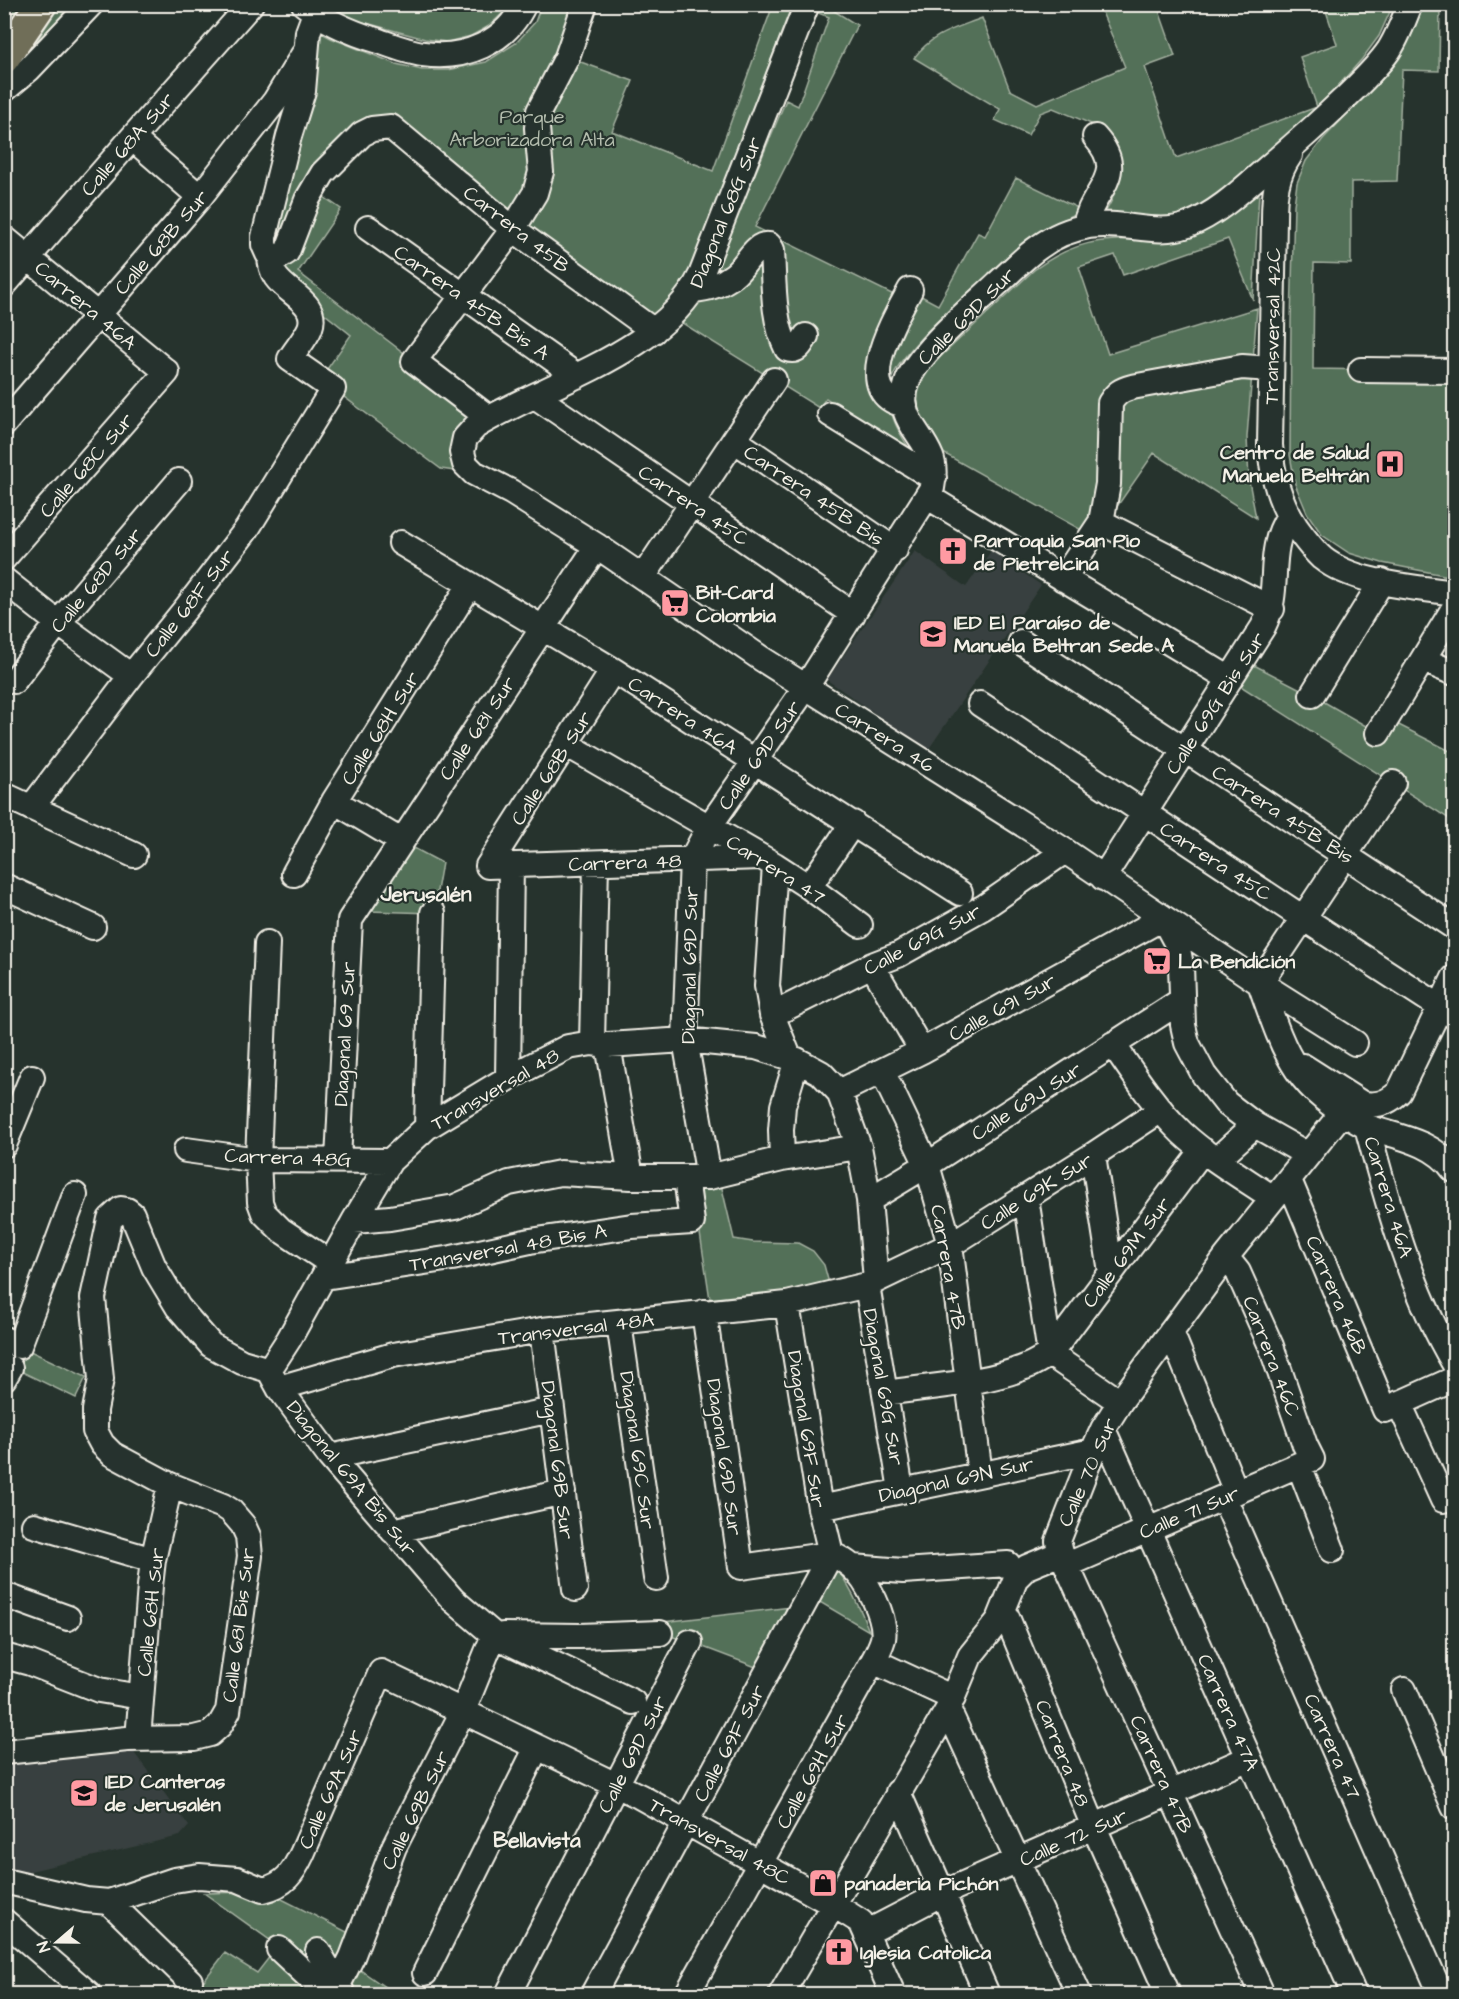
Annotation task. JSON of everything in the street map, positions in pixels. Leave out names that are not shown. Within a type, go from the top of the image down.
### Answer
[{"type":"main road","points":[[4,58],[40,4]]},
{"type":"street","points":[[4,90],[29,69],[91,4]]},
{"type":"street","name":"Calle 68A Sur","points":[[4,285],[251,4]]},
{"type":"street","points":[[310,9],[363,36],[423,54],[461,54],[492,41],[505,31],[524,4]]},
{"type":"street","points":[[489,418],[414,361],[513,229],[536,193],[541,172],[537,128],[539,111],[567,57],[585,4]]},
{"type":"street","name":"Diagonal 68G Sur","points":[[462,444],[469,432],[489,418],[633,345],[676,312],[693,290],[706,264],[807,4]]},
{"type":"street","name":"Calle 69D Sur","points":[[905,405],[905,389],[912,370],[925,354],[962,316],[1034,250],[1064,233],[1085,227],[1112,225],[1152,230],[1184,226],[1196,222],[1236,195],[1300,141],[1372,71],[1390,48],[1410,4]]},
{"type":"street","name":"Calle 68B Sur","points":[[310,9],[303,91],[289,136],[264,237],[265,250],[270,255],[270,263],[277,279],[308,306],[312,316],[310,328],[290,359],[333,389]]},
{"type":"street","name":"Calle 68B Sur","points":[[4,424],[200,197],[275,101],[306,51]]},
{"type":"street","name":"Carrera 45B","points":[[270,255],[276,257],[284,255],[307,200],[323,173],[362,134],[372,129],[391,127],[513,229],[654,331]]},
{"type":"street","points":[[1085,227],[1088,213],[1107,182],[1109,172],[1105,151],[1095,137]]},
{"type":"street","points":[[132,138],[200,197]]},
{"type":"street","name":"Transversal 42C","points":[[1300,141],[1283,165],[1275,189],[1271,462],[1280,498],[1303,537],[1324,560],[1348,572],[1382,582],[1455,593]]},
{"type":"street","name":"Carrera 45B Bis A","points":[[368,228],[577,375]]},
{"type":"street","name":"Carrera 46A","points":[[4,238],[168,372]]},
{"type":"street","points":[[693,290],[709,289],[723,282],[736,274],[749,261],[758,247],[764,244],[769,245],[772,250],[778,321],[787,349],[797,349],[806,336]]},
{"type":"street","points":[[910,290],[883,342],[878,370],[884,394],[894,403],[905,405],[912,427],[932,459],[931,488]]},
{"type":"street","points":[[1063,579],[1101,522],[1108,484],[1110,403],[1120,391],[1242,367],[1271,369]]},
{"type":"street","points":[[1361,370],[1455,370]]},
{"type":"street","name":"Calle 68C Sur","points":[[4,558],[168,372]]},
{"type":"street","points":[[643,577],[774,380]]},
{"type":"street","name":"Calle 68F Sur","points":[[31,808],[247,529],[333,389]]},
{"type":"street","name":"Carrera 45C","points":[[535,396],[854,614]]},
{"type":"street","points":[[830,414],[931,488],[1063,579],[1230,679]]},
{"type":"street","name":"Carrera 45B Bis","points":[[734,440],[894,550]]},
{"type":"street","name":"Carrera 46","points":[[462,444],[463,458],[469,470],[511,492],[597,546],[729,637],[1065,851],[1260,984],[1355,1043]]},
{"type":"street","name":"Calle 68D Sur","points":[[14,681],[58,623],[179,481]]},
{"type":"street","name":"Calle 69D Sur","points":[[692,859],[709,827],[854,614],[931,488]]},
{"type":"street","name":"Calle 69G Bis Sur","points":[[1103,878],[1263,627],[1272,609],[1275,550],[1278,536],[1289,516]]},
{"type":"street","points":[[1101,522],[1272,609]]},
{"type":"street","name":"Carrera 46A","points":[[401,543],[613,670],[960,893]]},
{"type":"street","name":"Calle 68I Sur","points":[[356,910],[597,546]]},
{"type":"street","points":[[4,580],[131,676]]},
{"type":"street","points":[[1312,695],[1382,582]]},
{"type":"street","name":"Calle 68H Sur","points":[[294,874],[334,801],[470,585]]},
{"type":"street","points":[[1378,733],[1455,608]]},
{"type":"street","name":"Carrera 45B Bis","points":[[1021,642],[1455,927]]},
{"type":"street","name":"Calle 68B Sur","points":[[499,866],[566,744],[613,670]]},
{"type":"street","name":"Carrera 45C","points":[[980,704],[1447,1011]]},
{"type":"street","name":"Carrera 47","points":[[566,744],[768,861],[809,887],[860,925]]},
{"type":"street","points":[[1393,783],[1260,984],[1275,1028],[1289,1058],[1361,1103],[1371,1105],[1392,1099],[1398,1092],[1447,1011],[1455,978]]},
{"type":"street","points":[[4,795],[134,855]]},
{"type":"street","points":[[334,801],[401,842]]},
{"type":"street","points":[[809,887],[853,823]]},
{"type":"street","name":"Calle 69G Sur","points":[[772,1015],[872,965],[898,955],[984,907],[1065,851]]},
{"type":"street","name":"Carrera 48","points":[[499,866],[692,859],[768,861]]},
{"type":"street","name":"Diagonal 69D Sur","points":[[692,859],[685,1040],[698,1178],[692,1222]]},
{"type":"street","points":[[768,861],[766,986],[772,1015],[793,1058],[783,1106],[782,1159]]},
{"type":"street","points":[[596,863],[600,1044],[631,1177]]},
{"type":"street","points":[[499,866],[508,1078]]},
{"type":"street","points":[[4,886],[93,927]]},
{"type":"street","name":"Diagonal 69 Sur","points":[[338,1160],[350,920],[356,910]]},
{"type":"street","points":[[427,1127],[433,913]]},
{"type":"street","points":[[1163,918],[1177,944],[1181,964],[1183,1025],[1187,1043],[1209,1082],[1226,1103],[1255,1125],[1308,1155]]},
{"type":"street","name":"Calle 69I Sur","points":[[839,1092],[921,1052],[1163,918]]},
{"type":"street","points":[[267,943],[258,1160],[260,1202],[264,1213],[328,1270]]},
{"type":"street","points":[[872,965],[921,1052]]},
{"type":"street","name":"Calle 69J Sur","points":[[869,1200],[1182,1000]]},
{"type":"street","name":"Transversal 48","points":[[274,1379],[289,1339],[390,1161],[427,1127],[508,1078],[568,1047],[685,1040],[756,1047],[793,1058],[821,1073],[839,1092]]},
{"type":"street","points":[[1113,1044],[1161,1110],[1181,1133],[1209,1155],[1273,1198]]},
{"type":"street","name":"Carrera 46A","points":[[1289,1058],[1311,1088],[1342,1113],[1367,1127],[1398,1235],[1432,1320],[1455,1363]]},
{"type":"street","name":"Carrera 47B","points":[[882,1071],[927,1165],[950,1245],[980,1474]]},
{"type":"street","points":[[4,1145],[32,1077]]},
{"type":"street","name":"Diagonal 69G Sur","points":[[839,1092],[860,1147],[869,1200],[871,1282],[885,1393],[901,1490]]},
{"type":"street","name":"Calle 69K Sur","points":[[871,1282],[950,1245],[1161,1110]]},
{"type":"street","name":"Calle 70 Sur","points":[[782,1995],[950,1703],[970,1656],[993,1629],[1004,1610],[1019,1574],[1033,1564],[1064,1559],[1059,1547],[1059,1535],[1103,1429],[1120,1402],[1226,1257],[1342,1113]]},
{"type":"street","name":"Calle 69M Sur","points":[[1050,1354],[1111,1272],[1209,1155],[1255,1125]]},
{"type":"street","points":[[1367,1127],[1428,1147],[1444,1158],[1455,1170]]},
{"type":"street","points":[[354,1221],[390,1218],[455,1207],[509,1183],[560,1173],[698,1178],[782,1159],[860,1147]]},
{"type":"street","name":"Carrera 48G","points":[[186,1150],[258,1160],[390,1161]]},
{"type":"street","points":[[1094,1155],[1111,1272]]},
{"type":"street","name":"Carrera 46B","points":[[1288,1180],[1392,1406],[1443,1500]]},
{"type":"street","points":[[12,1342],[75,1195]]},
{"type":"street","points":[[1026,1198],[1050,1354],[1120,1402]]},
{"type":"street","points":[[170,1485],[112,1454],[102,1444],[95,1431],[95,1410],[101,1379],[93,1298],[110,1219],[122,1209],[132,1214],[154,1267],[178,1307],[211,1345],[274,1379]]},
{"type":"street","name":"Transversal 48 Bis A","points":[[328,1270],[452,1258],[530,1241],[632,1226],[692,1222]]},
{"type":"street","name":"Carrera 46C","points":[[1226,1257],[1238,1272],[1266,1335],[1305,1445],[1306,1462],[1332,1550]]},
{"type":"street","name":"Transversal 48A","points":[[274,1379],[393,1355],[542,1330],[787,1304],[871,1282]]},
{"type":"street","name":"Diagonal 69F Sur","points":[[787,1304],[820,1508],[831,1554]]},
{"type":"street","name":"Diagonal 69D Sur","points":[[704,1312],[741,1567],[831,1554]]},
{"type":"street","name":"Diagonal 69C Sur","points":[[619,1323],[656,1578]]},
{"type":"street","name":"Diagonal 69B Sur","points":[[542,1330],[575,1589]]},
{"type":"street","name":"Carrera 47","points":[[1171,1332],[1230,1495],[1442,1995]]},
{"type":"street","points":[[885,1393],[968,1381],[1024,1367],[1050,1354]]},
{"type":"street","points":[[1392,1406],[1455,1378]]},
{"type":"street","name":"Diagonal 69A Bis Sur","points":[[274,1379],[330,1457],[453,1600],[494,1635],[633,1702]]},
{"type":"street","points":[[330,1457],[552,1410]]},
{"type":"street","name":"Carrera 47A","points":[[1103,1429],[1354,1995]]},
{"type":"street","name":"Diagonal 69N Sur","points":[[820,1508],[1093,1451]]},
{"type":"street","name":"Calle 71 Sur","points":[[1064,1559],[1148,1530],[1306,1462]]},
{"type":"street","name":"Calle 68H Sur","points":[[138,1739],[153,1560],[170,1485]]},
{"type":"street","name":"Calle 68I Bis Sur","points":[[138,1739],[194,1738],[210,1734],[220,1725],[228,1711],[250,1556],[248,1536],[243,1525],[231,1511],[170,1485]]},
{"type":"street","points":[[393,1530],[563,1492]]},
{"type":"street","points":[[34,1525],[153,1560]]},
{"type":"street","name":"Calle 69H Sur","points":[[687,1995],[873,1661],[883,1639],[883,1625],[877,1605],[867,1587],[853,1568],[831,1554]]},
{"type":"street","name":"Calle 69F Sur","points":[[593,1995],[831,1554]]},
{"type":"street","name":"Carrera 47B","points":[[1064,1559],[1262,1995]]},
{"type":"street","points":[[853,1568],[903,1571],[1008,1564]]},
{"type":"street","points":[[4,1595],[68,1618]]},
{"type":"street","name":"Carrera 48","points":[[1004,1610],[1094,1827],[1168,1995]]},
{"type":"street","points":[[494,1635],[580,1636],[660,1633]]},
{"type":"street","name":"Calle 69B Sur","points":[[336,1992],[352,1957],[394,1847],[464,1712],[494,1635]]},
{"type":"street","name":"Calle 69D Sur","points":[[508,1995],[690,1642]]},
{"type":"street","points":[[4,1656],[30,1663],[99,1690],[141,1697]]},
{"type":"street","points":[[873,1661],[950,1703],[1079,1995]]},
{"type":"street","name":"Transversal 48C","points":[[381,1672],[616,1785],[686,1822],[834,1905],[863,1928]]},
{"type":"street","name":"Calle 69A Sur","points":[[109,1902],[174,1880],[199,1876],[237,1880],[263,1890],[284,1883],[292,1873],[381,1672]]},
{"type":"street","points":[[1404,1690],[1455,1807]]},
{"type":"street","points":[[4,1752],[138,1739]]},
{"type":"street","points":[[424,1973],[537,1747]]},
{"type":"street","name":"Calle 72 Sur","points":[[863,1928],[1249,1758]]},
{"type":"street","points":[[898,1792],[987,1995]]},
{"type":"street","points":[[4,1881],[86,1900],[109,1902],[190,1981]]},
{"type":"street","points":[[4,1921],[89,1995]]},
{"type":"street","points":[[863,1928],[894,1995]]},
{"type":"street","points":[[279,1949],[336,1992]]},
{"type":"street","points":[[318,1952],[336,1992]]},
{"type":"shaded area","name":"IED El Paraíso de Manuela Beltran Sede A","points":[[915,551],[966,587],[991,551],[1041,585],[928,750],[827,680]]},
{"type":"shaded area","name":"IED Canteras de Jerusalén","points":[[129,1746],[189,1826],[180,1836],[22,1873],[5,1874],[4,1760]]},
{"type":"green space","points":[[5,5],[27,5],[5,38]]},
{"type":"green space","points":[[60,5],[77,5],[24,60]]},
{"type":"green space","points":[[323,5],[508,5],[506,10],[489,26],[471,36],[447,42],[425,39],[359,21]]},
{"type":"green space","name":"Parque Arborizadora Alta","points":[[541,5],[585,5],[567,57],[633,81],[612,131],[713,171],[773,5],[792,5],[690,271],[675,295],[651,317],[379,118],[278,243],[274,238],[320,32],[396,64],[422,70],[448,70],[486,62],[516,43],[535,22]]},
{"type":"green space","points":[[815,5],[833,5],[831,9],[857,25],[755,227],[904,300],[910,290],[938,305],[978,233],[985,236],[1016,178],[1082,210],[1037,235],[1011,253],[943,316],[913,346],[901,362],[889,388],[890,407],[901,435],[917,459],[826,398],[819,408],[679,321],[723,250],[786,100],[798,106],[829,17],[813,11]]},
{"type":"green space","points":[[1099,5],[1157,5],[1175,56],[1145,67],[1176,158],[1316,107],[1227,191],[1182,216],[1157,221],[1104,215],[1117,184],[1109,143],[1094,125],[1053,108],[1040,113],[1028,135],[995,120],[1000,109],[914,58],[936,37],[982,18],[1010,90],[1037,104],[1125,67]]},
{"type":"green space","points":[[1324,5],[1393,5],[1379,36],[1362,59],[1317,107],[1300,57],[1337,44]]},
{"type":"green space","points":[[1423,5],[1440,5],[1439,71],[1402,70],[1397,181],[1351,182],[1351,264],[1314,263],[1313,369],[1454,371],[1454,577],[1382,563],[1349,553],[1322,535],[1307,513],[1295,484],[1290,455],[1294,205],[1297,183],[1306,161],[1323,139],[1393,67],[1413,32]]},
{"type":"green space","points":[[318,193],[341,209],[298,272],[480,411],[459,430],[452,443],[451,451],[455,471],[441,469],[320,379],[351,335],[295,290],[281,267]]},
{"type":"green space","points":[[1259,193],[1253,300],[1228,239],[1123,275],[1115,255],[1079,267],[1108,354],[1257,308],[1247,437],[1249,481],[1256,518],[1154,453],[1109,518],[1083,531],[936,449],[917,412],[916,392],[923,373],[1034,270],[1048,260],[1075,247],[1101,241],[1176,239],[1193,236],[1220,223]]},
{"type":"green space","points":[[1252,664],[1378,733],[1387,719],[1454,753],[1454,822],[1239,685]]},
{"type":"green space","points":[[410,846],[442,863],[433,913],[369,911]]},
{"type":"green space","points":[[721,1184],[734,1239],[753,1242],[798,1243],[813,1251],[824,1265],[830,1287],[711,1306],[693,1187]]},
{"type":"green space","points":[[28,1350],[86,1377],[76,1398],[18,1370]]},
{"type":"green space","points":[[836,1567],[846,1582],[869,1631],[818,1601]]},
{"type":"green space","points":[[792,1607],[756,1667],[660,1633],[663,1622]]},
{"type":"green space","points":[[204,1893],[272,1894],[353,1935],[343,1958],[395,1994],[208,1994],[198,1988],[225,1953],[257,1973],[278,1946]]},
{"type":"place","name":"Centro de Salud Manuela Beltrán","points":[[1390,464]]},
{"type":"place","name":"Parroquia San Pio de Pietrelcina","points":[[953,551]]},
{"type":"place","name":"Bit-Card Colombia","points":[[675,603]]},
{"type":"place","name":"IED El Paraíso de Manuela Beltran Sede A","points":[[933,634]]},
{"type":"place","name":"La Bendición","points":[[1157,961]]},
{"type":"place","name":"IED Canteras de Jerusalén","points":[[84,1793]]},
{"type":"place","name":"panaderia Pichón","points":[[823,1883]]},
{"type":"place","name":"Iglesia Catolica","points":[[839,1952]]},
{"type":"district","name":"Jerusalén","points":[[426,894]]},
{"type":"district","name":"Bellavista","points":[[537,1840]]}]
